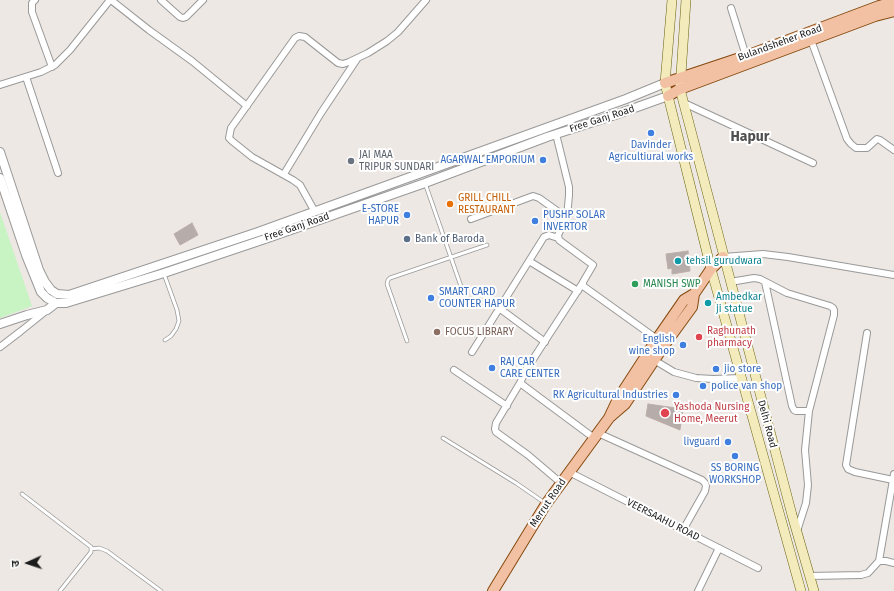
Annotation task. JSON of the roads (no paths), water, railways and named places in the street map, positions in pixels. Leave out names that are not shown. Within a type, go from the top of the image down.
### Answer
[{"type":"main road","name":"Delhi Road","points":[[672,0],[665,83],[711,269],[801,591]]},
{"type":"main road","points":[[680,89],[686,0]]},
{"type":"main road","name":"Bulandsheher Road","points":[[665,83],[746,56],[880,3],[894,2]]},
{"type":"main road","points":[[668,96],[680,89],[894,10]]},
{"type":"main road","name":"Delhi Road","points":[[680,89],[723,257],[814,591]]},
{"type":"main road","points":[[690,185],[703,180]]},
{"type":"main road","name":"Merrut Road","points":[[493,591],[546,504],[609,418],[618,399],[657,339],[684,300],[694,294],[711,269],[723,257]]},
{"type":"main road","name":"Merrut Road","points":[[609,418],[625,404],[692,307],[694,294]]},
{"type":"main road","points":[[789,546],[800,543]]},
{"type":"street","points":[[35,0],[32,3],[32,12],[52,67]]},
{"type":"street","points":[[0,85],[52,67],[70,50],[111,0],[192,61],[247,106]]},
{"type":"street","points":[[161,0],[183,18],[186,17],[203,0]]},
{"type":"street","points":[[315,212],[300,185],[284,174],[252,157],[229,138],[230,128],[295,38],[299,36],[305,37],[338,63],[343,64],[378,47],[398,32],[426,0]]},
{"type":"street","points":[[875,16],[880,3]]},
{"type":"street","points":[[731,8],[746,56]]},
{"type":"street","points":[[810,40],[847,139],[856,148],[867,148],[878,139],[894,150]]},
{"type":"street","points":[[284,174],[321,113],[358,58]]},
{"type":"street","points":[[26,77],[58,173]]},
{"type":"street","points":[[0,152],[39,270],[51,290],[57,294],[69,295],[164,265],[315,212],[626,100],[665,83]]},
{"type":"street","name":"Free Ganj Road","points":[[56,303],[66,303],[164,273],[425,183],[556,134],[668,96]]},
{"type":"street","points":[[684,103],[813,163]]},
{"type":"street","points":[[556,134],[569,186],[570,203],[567,218],[558,238]]},
{"type":"street","points":[[0,178],[35,280],[41,292],[47,298],[56,303],[0,347]]},
{"type":"street","points":[[471,219],[533,196],[539,198],[567,218]]},
{"type":"street","points":[[472,352],[544,237],[549,235],[558,238],[560,242],[593,265],[578,291],[526,370],[495,427],[496,432],[528,455],[561,484]]},
{"type":"street","points":[[723,257],[763,254],[894,275]]},
{"type":"street","points":[[529,261],[578,291]]},
{"type":"street","points":[[730,282],[754,278],[787,293],[830,306],[834,310],[834,316],[809,411],[805,450],[808,485],[807,495],[797,533]]},
{"type":"street","points":[[765,282],[792,406],[796,411],[809,411]]},
{"type":"street","points":[[582,284],[657,339]]},
{"type":"street","points":[[499,308],[545,342]]},
{"type":"street","points":[[0,324],[47,310]]},
{"type":"street","points":[[810,576],[861,575],[868,573],[879,561],[894,477],[855,472],[848,469],[846,465],[867,333]]},
{"type":"street","points":[[654,360],[674,372],[696,378],[742,378]]},
{"type":"street","points":[[454,370],[507,406]]},
{"type":"street","points":[[520,383],[596,436],[702,480],[706,486],[705,491],[683,530]]},
{"type":"street","name":"VEERSAAHU ROAD","points":[[569,472],[758,568]]},
{"type":"street","points":[[698,591],[719,548]]},
{"type":"street","points":[[879,561],[894,563]]},
{"type":"lane","points":[[425,183],[464,295]]},
{"type":"lane","points":[[407,341],[387,284],[388,280],[390,278],[487,245]]},
{"type":"lane","points":[[164,273],[177,310],[179,321],[171,336],[165,340]]},
{"type":"lane","points":[[443,438],[516,483],[546,504]]},
{"type":"lane","points":[[22,494],[88,544],[91,549]]},
{"type":"lane","points":[[91,549],[99,548],[107,551],[161,591]]},
{"type":"lane","points":[[60,591],[87,557],[91,549]]},
{"type":"place","name":"Davinder Agricultiural works","points":[[651,133]]},
{"type":"place","name":"AGARWAL EMPORIUM","points":[[543,160]]},
{"type":"place","name":"JAI MAA TRIPUR SUNDARI","points":[[351,161]]},
{"type":"place","name":"GRILL CHILL RESTAURANT","points":[[450,204]]},
{"type":"place","name":"E-STORE HAPUR","points":[[407,215]]},
{"type":"place","name":"PUSHP SOLAR INVERTOR","points":[[535,221]]},
{"type":"place","name":"Bank of Baroda","points":[[407,239]]},
{"type":"place","name":"tehsil gurudwara","points":[[678,261]]},
{"type":"place","name":"MANISH SWP","points":[[635,284]]},
{"type":"place","name":"SMART CARD COUNTER HAPUR","points":[[431,298]]},
{"type":"place","name":"Ambedkar ji statue","points":[[708,303]]},
{"type":"place","name":"FOCUS LIBRARY","points":[[437,332]]},
{"type":"place","name":"Raghunath pharmacy","points":[[699,337]]},
{"type":"place","name":"English wine shop","points":[[683,345]]},
{"type":"place","name":"RAJ CAR CARE CENTER","points":[[492,368]]},
{"type":"place","name":"jio store","points":[[716,369]]},
{"type":"place","name":"police van shop","points":[[703,386]]},
{"type":"place","name":"RK Agricultural Industries","points":[[676,395]]},
{"type":"place","name":"Yashoda Nursing Home, Meerut","points":[[665,413]]},
{"type":"place","name":"livguard","points":[[728,442]]},
{"type":"place","name":"SS BORING WORKSHOP","points":[[735,456]]},
{"type":"district","name":"Hapur","points":[[750,137]]}]
